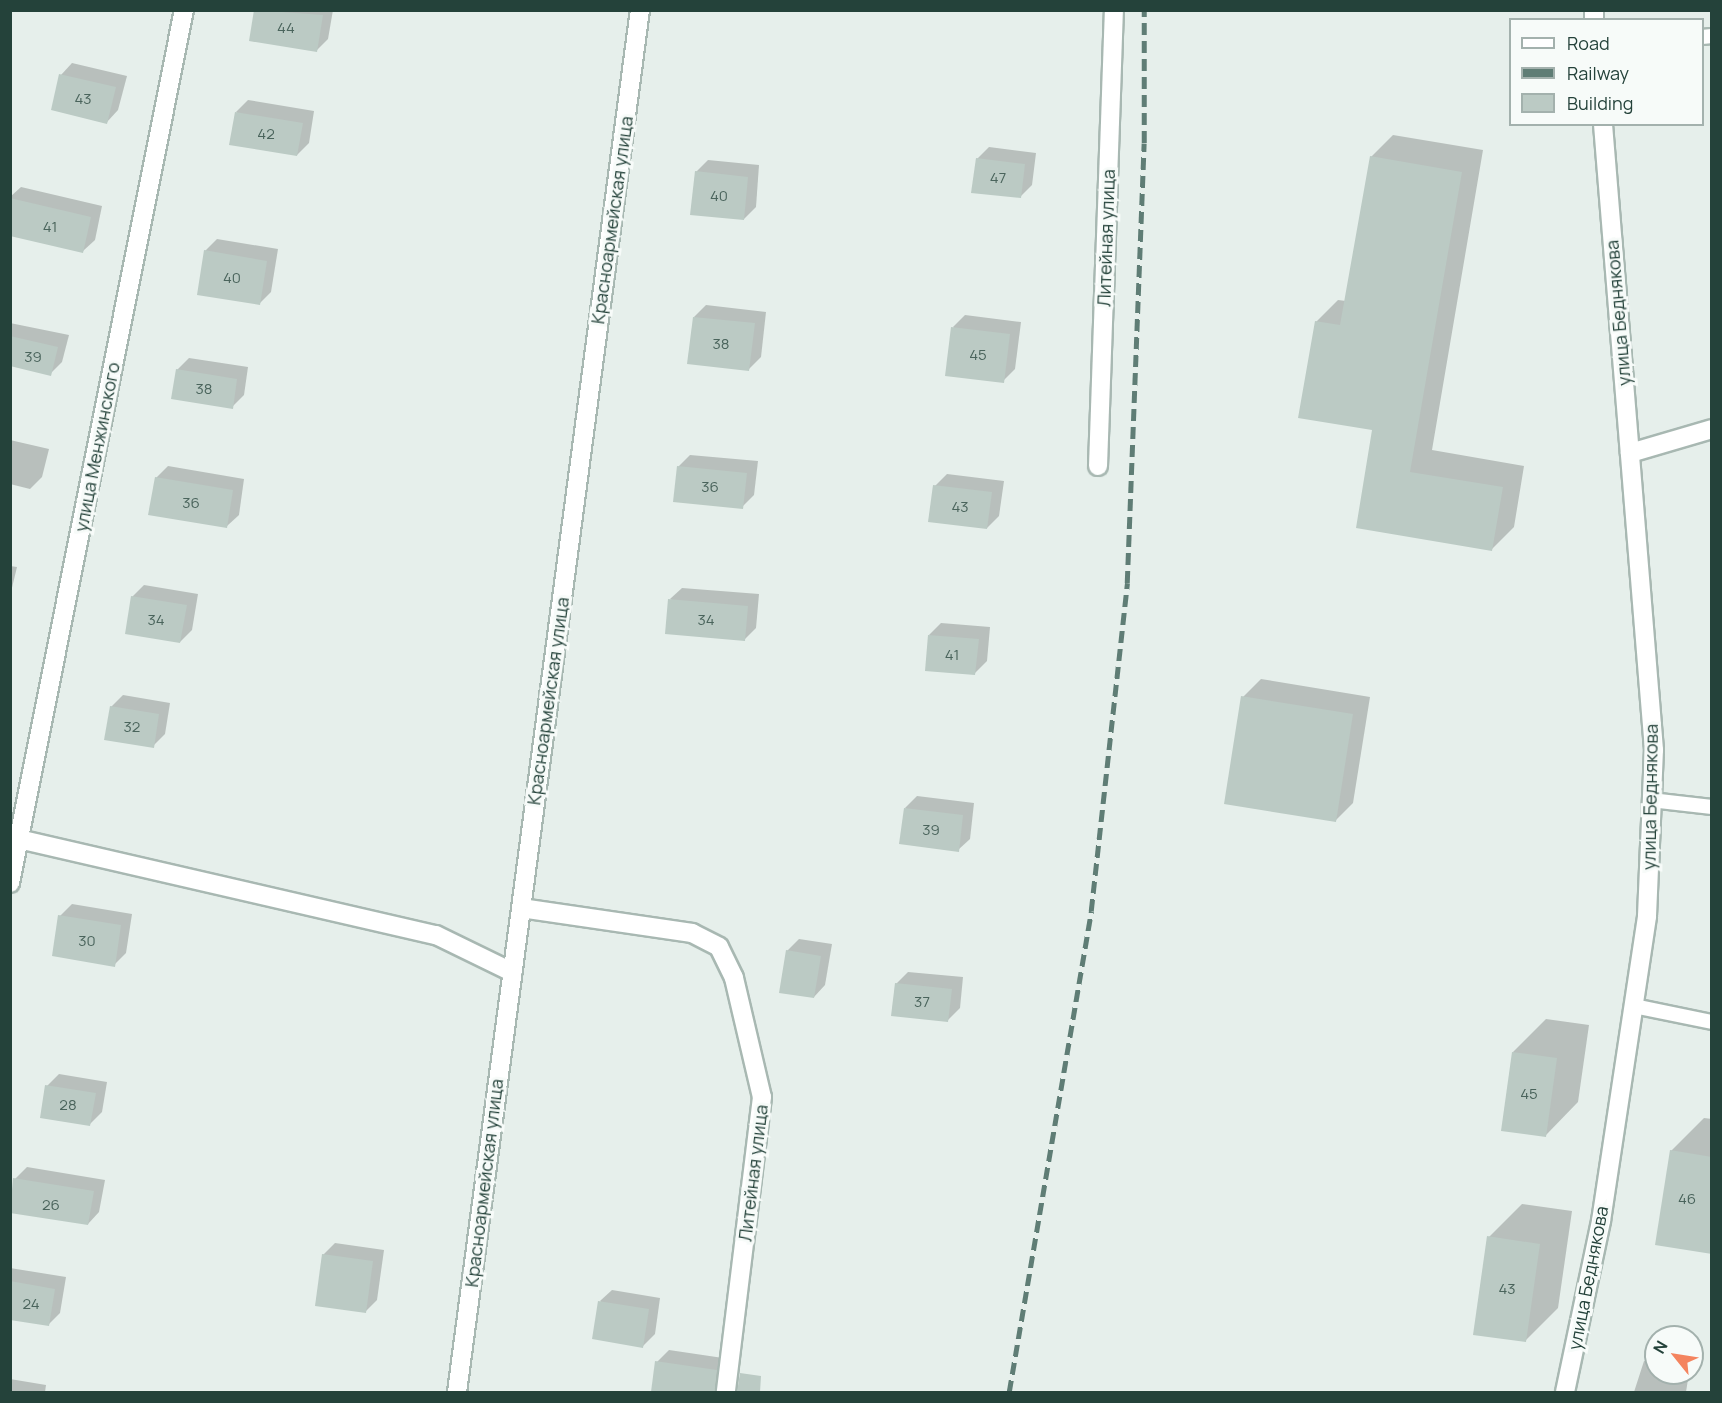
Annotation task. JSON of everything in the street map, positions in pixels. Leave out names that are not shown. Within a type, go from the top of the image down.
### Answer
[{"type":"street","name":"улица Менжинского","points":[[10,883],[15,838],[184,10]]},
{"type":"street","name":"Красноармейская улица","points":[[457,1392],[640,10]]},
{"type":"street","name":"Литейная улица","points":[[1098,466],[1113,10]]},
{"type":"street","name":"улица Беднякова","points":[[1565,1392],[1601,1221],[1647,916],[1654,750],[1603,126]]},
{"type":"street","points":[[1630,453],[1712,429]]},
{"type":"street","points":[[15,838],[436,935],[512,972]]},
{"type":"street","name":"Литейная улица","points":[[520,908],[692,933],[719,946],[734,978],[762,1097],[726,1392]]},
{"type":"lane","points":[[1652,800],[1712,807]]},
{"type":"lane","points":[[1634,1006],[1712,1022]]},
{"type":"building","points":[[254,10],[323,15],[317,52],[249,41]]},
{"type":"building","points":[[59,74],[116,87],[107,124],[51,110]]},
{"type":"building","points":[[235,112],[303,123],[297,156],[229,145]]},
{"type":"building","points":[[1370,156],[1462,172],[1410,472],[1503,487],[1492,551],[1356,528],[1372,430],[1298,418],[1315,321],[1340,325]]},
{"type":"building","points":[[976,158],[1025,164],[1021,198],[971,193]]},
{"type":"building","points":[[695,171],[748,177],[744,220],[690,215]]},
{"type":"building","points":[[10,198],[91,217],[83,253],[10,236]]},
{"type":"building","points":[[204,250],[267,261],[260,305],[197,295]]},
{"type":"building","points":[[693,317],[755,323],[749,371],[687,364]]},
{"type":"building","points":[[951,327],[1010,334],[1004,383],[945,376]]},
{"type":"building","points":[[10,336],[58,347],[51,376],[10,366]]},
{"type":"building","points":[[176,369],[237,379],[233,409],[171,399]]},
{"type":"building","points":[[677,466],[747,473],[743,509],[673,502]]},
{"type":"building","points":[[155,477],[233,490],[227,528],[148,515]]},
{"type":"building","points":[[933,485],[992,492],[987,529],[928,522]]},
{"type":"building","points":[[131,596],[187,605],[180,643],[125,634]]},
{"type":"building","points":[[668,599],[748,606],[745,641],[665,634]]},
{"type":"building","points":[[928,635],[979,639],[975,675],[925,671]]},
{"type":"building","points":[[1241,696],[1353,714],[1336,822],[1224,804]]},
{"type":"building","points":[[110,706],[159,714],[154,748],[104,740]]},
{"type":"building","points":[[904,808],[963,815],[959,852],[899,844]]},
{"type":"building","points":[[58,915],[121,925],[115,967],[52,956]]},
{"type":"building","points":[[786,950],[821,956],[814,998],[779,993]]},
{"type":"building","points":[[895,983],[952,989],[948,1022],[891,1016]]},
{"type":"building","points":[[1512,1052],[1557,1058],[1546,1137],[1501,1131]]},
{"type":"building","points":[[45,1085],[96,1093],[90,1126],[40,1118]]},
{"type":"building","points":[[1670,1150],[1712,1157],[1712,1254],[1655,1245]]},
{"type":"building","points":[[13,1178],[94,1191],[88,1225],[10,1213]]},
{"type":"building","points":[[1487,1236],[1540,1244],[1526,1342],[1473,1335]]},
{"type":"building","points":[[322,1254],[373,1261],[366,1313],[315,1306]]},
{"type":"building","points":[[10,1281],[55,1289],[49,1326],[10,1320]]},
{"type":"building","points":[[598,1301],[649,1309],[643,1348],[592,1339]]},
{"type":"building","points":[[655,1361],[717,1370],[715,1392],[651,1392]]},
{"type":"building","points":[[740,1373],[761,1376],[760,1392],[737,1392]]},
{"type":"railway","points":[[1009,1392],[1091,911],[1127,583],[1144,143],[1144,10]]}]
